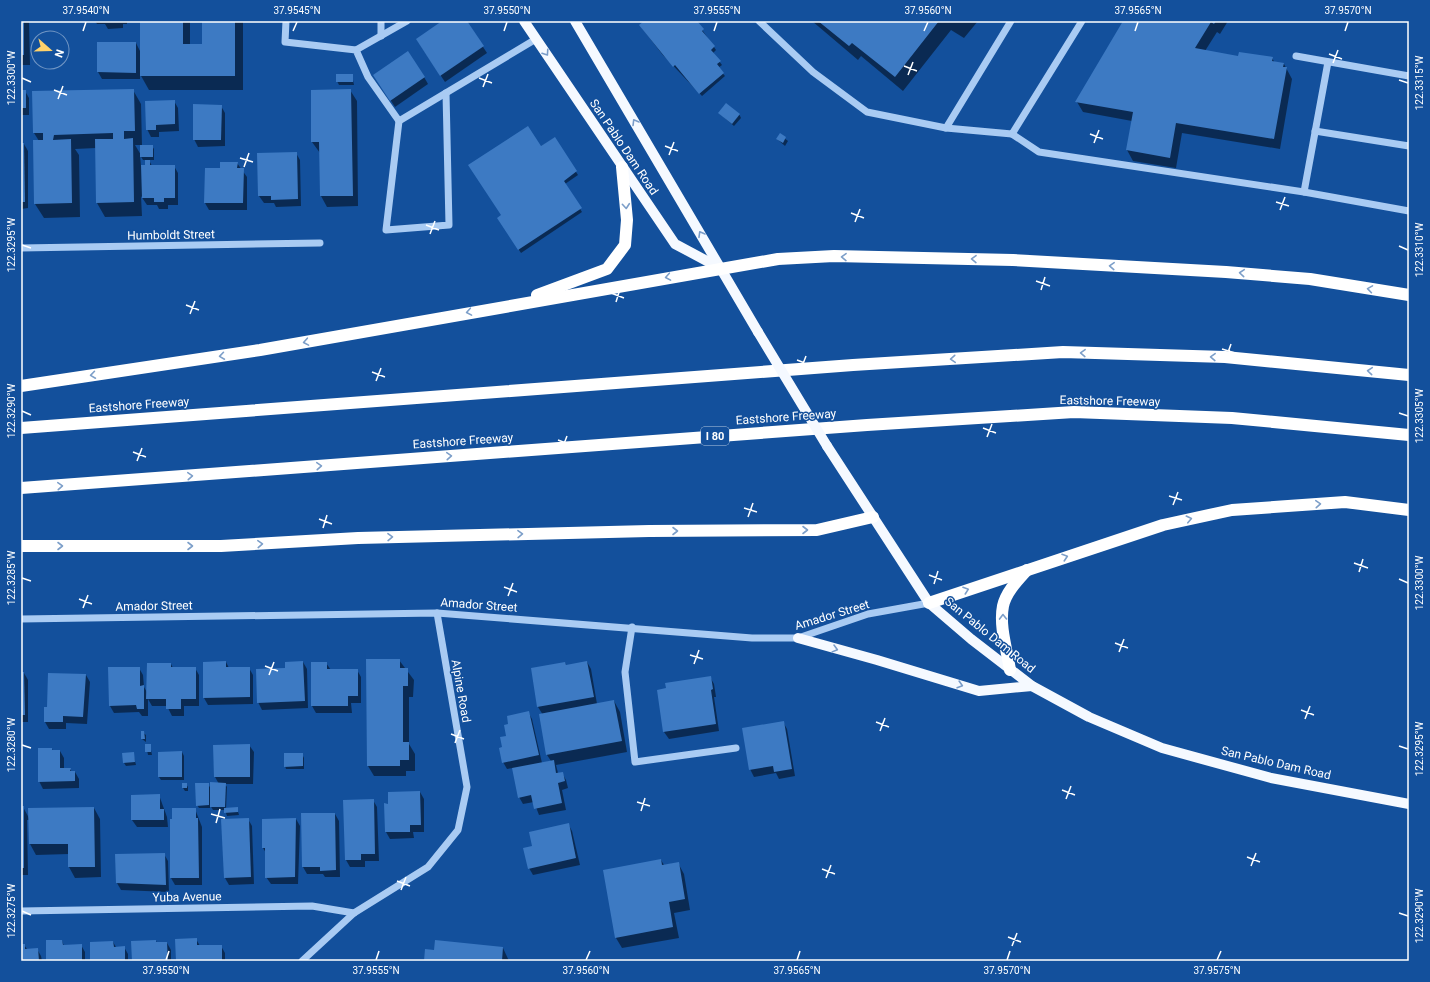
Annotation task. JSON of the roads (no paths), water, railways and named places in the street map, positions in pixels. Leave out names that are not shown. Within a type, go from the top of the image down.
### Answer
[{"type":"highway","points":[[507,306],[607,269],[625,244],[627,220],[622,167]]},
{"type":"highway","points":[[21,386],[260,350],[778,259],[834,256],[1013,260],[1242,273],[1310,279],[1409,295]]},
{"type":"highway","name":"Eastshore Freeway","points":[[21,428],[853,365],[1063,352],[1225,357],[1409,375]]},
{"type":"highway","name":"Eastshore Freeway","points":[[21,488],[843,427],[1074,412],[1232,418],[1409,435]]},
{"type":"highway","points":[[929,603],[1163,525],[1232,510],[1345,502],[1409,510]]},
{"type":"highway","points":[[21,546],[221,546],[358,538],[649,531],[817,530],[873,517]]},
{"type":"highway","points":[[1010,670],[1004,635],[1004,604],[1014,585],[1028,569]]},
{"type":"main road","name":"San Pablo Dam Road","points":[[524,21],[675,244],[720,268]]},
{"type":"main road","name":"San Pablo Dam Road","points":[[575,21],[720,268],[827,446],[929,603],[1010,670],[1032,686],[1089,717],[1162,748],[1271,778],[1409,804]]},
{"type":"main road","points":[[798,638],[979,691],[1032,686]]},
{"type":"street","points":[[286,21],[285,42],[356,50],[406,21]]},
{"type":"street","points":[[381,21],[381,36]]},
{"type":"street","points":[[758,21],[813,72],[867,112],[946,128],[1012,134],[1039,152],[1304,192],[1409,211]]},
{"type":"street","points":[[946,128],[1011,21]]},
{"type":"street","points":[[1012,134],[1082,21]]},
{"type":"street","points":[[399,121],[536,39]]},
{"type":"street","points":[[356,50],[368,77],[399,121],[386,230],[449,225],[446,93]]},
{"type":"street","points":[[1296,56],[1409,76]]},
{"type":"street","points":[[1304,192],[1328,62]]},
{"type":"street","points":[[1315,131],[1409,146]]},
{"type":"street","name":"Humboldt Street","points":[[21,248],[320,243]]},
{"type":"street","name":"Amador Street","points":[[21,619],[436,613],[632,627],[752,638],[798,638],[868,614],[929,603]]},
{"type":"street","name":"Alpine Road","points":[[302,961],[354,913],[428,867],[458,830],[467,787],[436,613]]},
{"type":"street","points":[[632,627],[625,672],[634,762],[736,748]]},
{"type":"street","name":"Yuba Avenue","points":[[21,911],[312,906],[354,913]]}]
